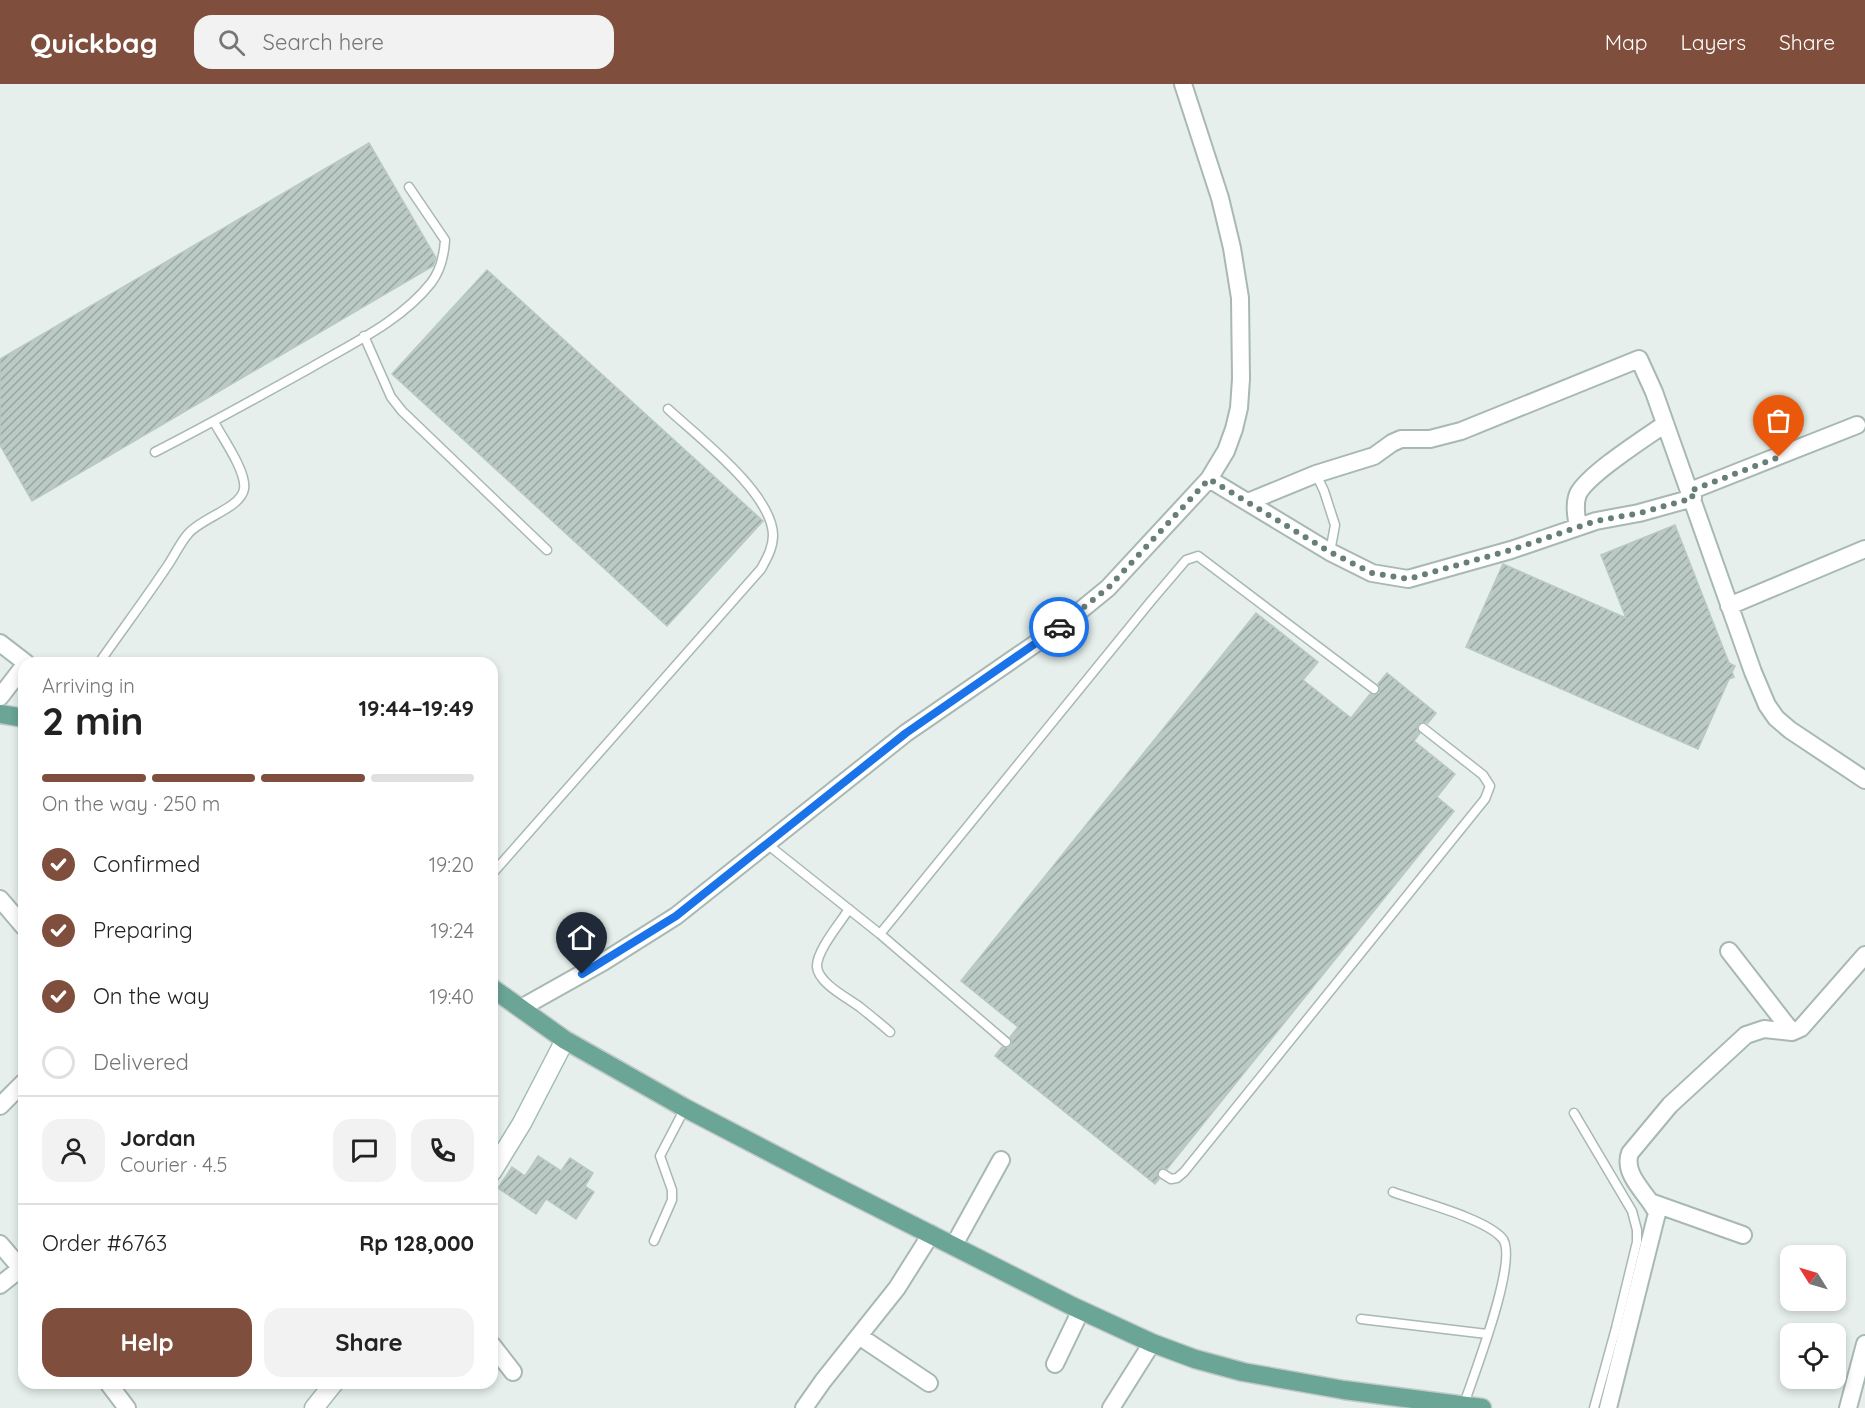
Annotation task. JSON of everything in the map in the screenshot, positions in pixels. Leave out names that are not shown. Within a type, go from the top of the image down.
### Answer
[{"type":"main road","points":[[0,714],[18,717]]},
{"type":"main road","points":[[498,992],[565,1040],[685,1108],[1081,1310],[1152,1343],[1195,1359],[1243,1372],[1344,1390],[1473,1406]]},
{"type":"street","points":[[521,1008],[646,936],[676,916],[906,733],[1064,624],[1108,588],[1209,479],[1226,451],[1239,408],[1240,298],[1232,248],[1220,198],[1182,84]]},
{"type":"street","points":[[1248,502],[1316,474],[1374,456],[1401,439],[1430,439],[1461,431],[1639,359],[1654,392],[1729,606],[1767,705],[1776,718],[1790,730],[1865,780]]},
{"type":"street","points":[[1578,526],[1576,502],[1583,487],[1611,462],[1665,424]]},
{"type":"street","points":[[1209,479],[1330,552],[1372,573],[1408,579],[1511,550],[1578,526],[1692,495],[1857,426]]},
{"type":"street","points":[[1729,606],[1865,549]]},
{"type":"street","points":[[0,643],[18,659]]},
{"type":"street","points":[[0,697],[18,674]]},
{"type":"street","points":[[0,899],[18,920]]},
{"type":"street","points":[[1729,951],[1792,1032]]},
{"type":"street","points":[[1608,1408],[1658,1212],[1635,1180],[1627,1162],[1630,1153],[1670,1105],[1746,1035],[1764,1029],[1792,1032],[1801,1028],[1865,955]]},
{"type":"street","points":[[498,1162],[522,1123],[565,1040]]},
{"type":"street","points":[[0,1106],[18,1088]]},
{"type":"street","points":[[954,1245],[1000,1160]]},
{"type":"street","points":[[1653,1203],[1743,1235]]},
{"type":"street","points":[[804,1408],[897,1288],[931,1234]]},
{"type":"street","points":[[0,1244],[18,1264]]},
{"type":"street","points":[[0,1285],[18,1272]]},
{"type":"street","points":[[1054,1364],[1081,1310]]},
{"type":"street","points":[[859,1336],[929,1383]]},
{"type":"street","points":[[1111,1408],[1152,1343]]},
{"type":"street","points":[[1848,1408],[1865,1344]]},
{"type":"street","points":[[498,1352],[513,1372]]},
{"type":"street","points":[[113,1389],[127,1408]]},
{"type":"street","points":[[314,1408],[329,1389]]},
{"type":"lane","points":[[155,452],[214,422],[364,336],[390,320],[421,295],[439,270],[444,256],[445,240],[409,187]]},
{"type":"lane","points":[[364,336],[391,397],[402,411],[547,550]]},
{"type":"lane","points":[[498,866],[761,569],[770,552],[773,534],[769,515],[758,495],[668,409]]},
{"type":"lane","points":[[103,657],[188,534],[201,522],[236,502],[242,494],[244,482],[239,468],[214,422]]},
{"type":"lane","points":[[1316,474],[1335,525],[1330,552]]},
{"type":"lane","points":[[880,934],[1186,560],[1198,556],[1374,689]]},
{"type":"lane","points":[[1163,1174],[1171,1179],[1177,1178],[1184,1172],[1485,799],[1490,786],[1483,775],[1424,728]]},
{"type":"lane","points":[[767,844],[880,934],[1006,1042]]},
{"type":"lane","points":[[849,909],[827,942],[818,959],[817,968],[821,977],[834,990],[861,1008],[890,1032]]},
{"type":"lane","points":[[654,1241],[672,1200],[672,1191],[660,1156],[685,1108]]},
{"type":"lane","points":[[1574,1113],[1632,1211],[1637,1230],[1633,1258],[1594,1408]]},
{"type":"lane","points":[[1393,1192],[1468,1219],[1491,1229],[1504,1239],[1508,1252],[1504,1281],[1487,1334],[1473,1406]]},
{"type":"lane","points":[[1362,1319],[1487,1334]]},
{"type":"building","points":[[369,143],[436,258],[433,266],[32,501],[0,445],[0,359]]},
{"type":"building","points":[[487,270],[763,521],[667,626],[392,374]]},
{"type":"building","points":[[1675,525],[1729,663],[1735,666],[1732,672],[1734,677],[1729,679],[1698,749],[1466,647],[1503,564],[1626,618],[1601,555]]},
{"type":"building","points":[[1256,613],[1318,662],[1303,680],[1351,718],[1370,694],[1379,693],[1378,684],[1387,673],[1436,713],[1428,723],[1418,724],[1417,728],[1420,733],[1414,741],[1455,774],[1437,797],[1454,811],[1167,1169],[1158,1170],[1159,1179],[1155,1184],[995,1056],[1002,1047],[1011,1046],[1010,1037],[1018,1027],[961,981]]},
{"type":"building","points":[[538,1156],[561,1171],[570,1158],[593,1173],[585,1186],[594,1192],[576,1219],[546,1199],[536,1214],[498,1188],[512,1167],[525,1176]]},
{"type":"way so far","points":[[1059,627],[1108,588],[1209,479],[1330,552],[1372,573],[1408,579],[1511,550],[1596,521],[1640,513],[1693,498],[1690,491],[1779,457]]},
{"type":"route","points":[[582,974],[676,916],[906,733],[1059,627]]}]
